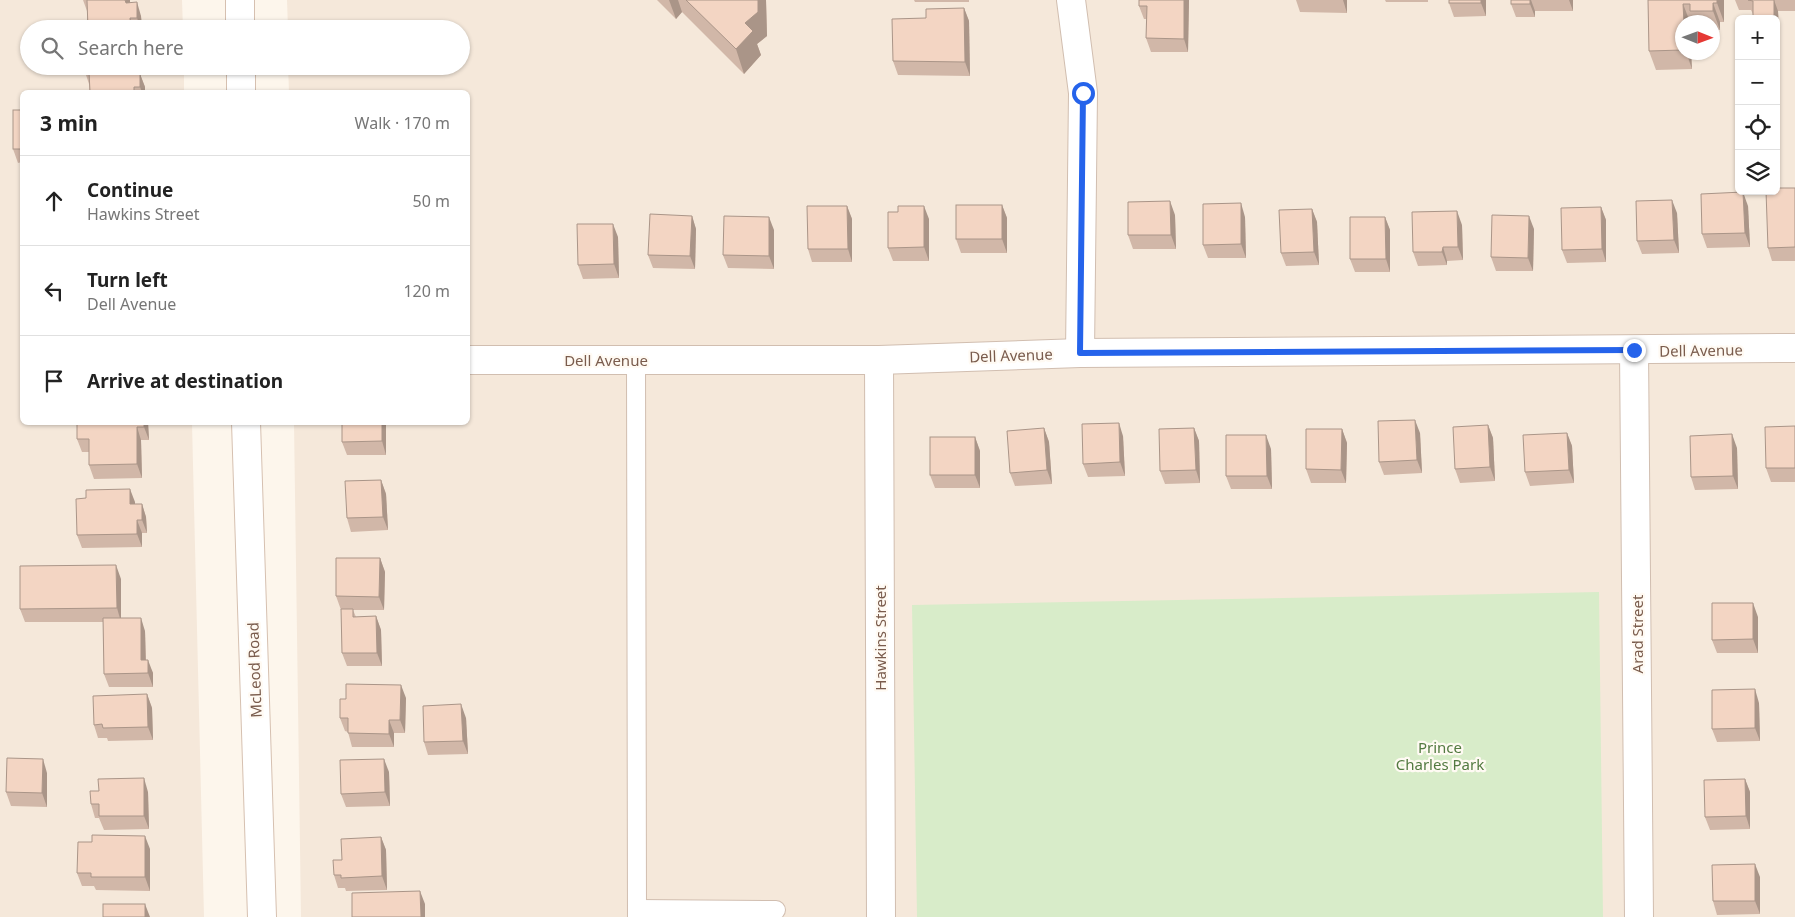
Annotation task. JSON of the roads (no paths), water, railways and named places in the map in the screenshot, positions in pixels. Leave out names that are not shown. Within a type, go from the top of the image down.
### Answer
[{"type":"street","points":[[240,0],[240,20]]},
{"type":"street","points":[[1071,0],[1083,93],[1080,353]]},
{"type":"street","points":[[241,75],[241,90]]},
{"type":"street","name":"Dell Avenue","points":[[470,360],[879,360],[1080,353],[1795,348]]},
{"type":"street","name":"Arad Street","points":[[1634,350],[1639,917]]},
{"type":"street","name":"Hawkins Street","points":[[879,360],[881,917]]},
{"type":"street","name":"McLeod Road","points":[[246,425],[262,917]]},
{"type":"lane","points":[[636,360],[637,913],[776,910]]},
{"type":"park label","name":"Prince Charles Park","points":[[1440,756]]}]
